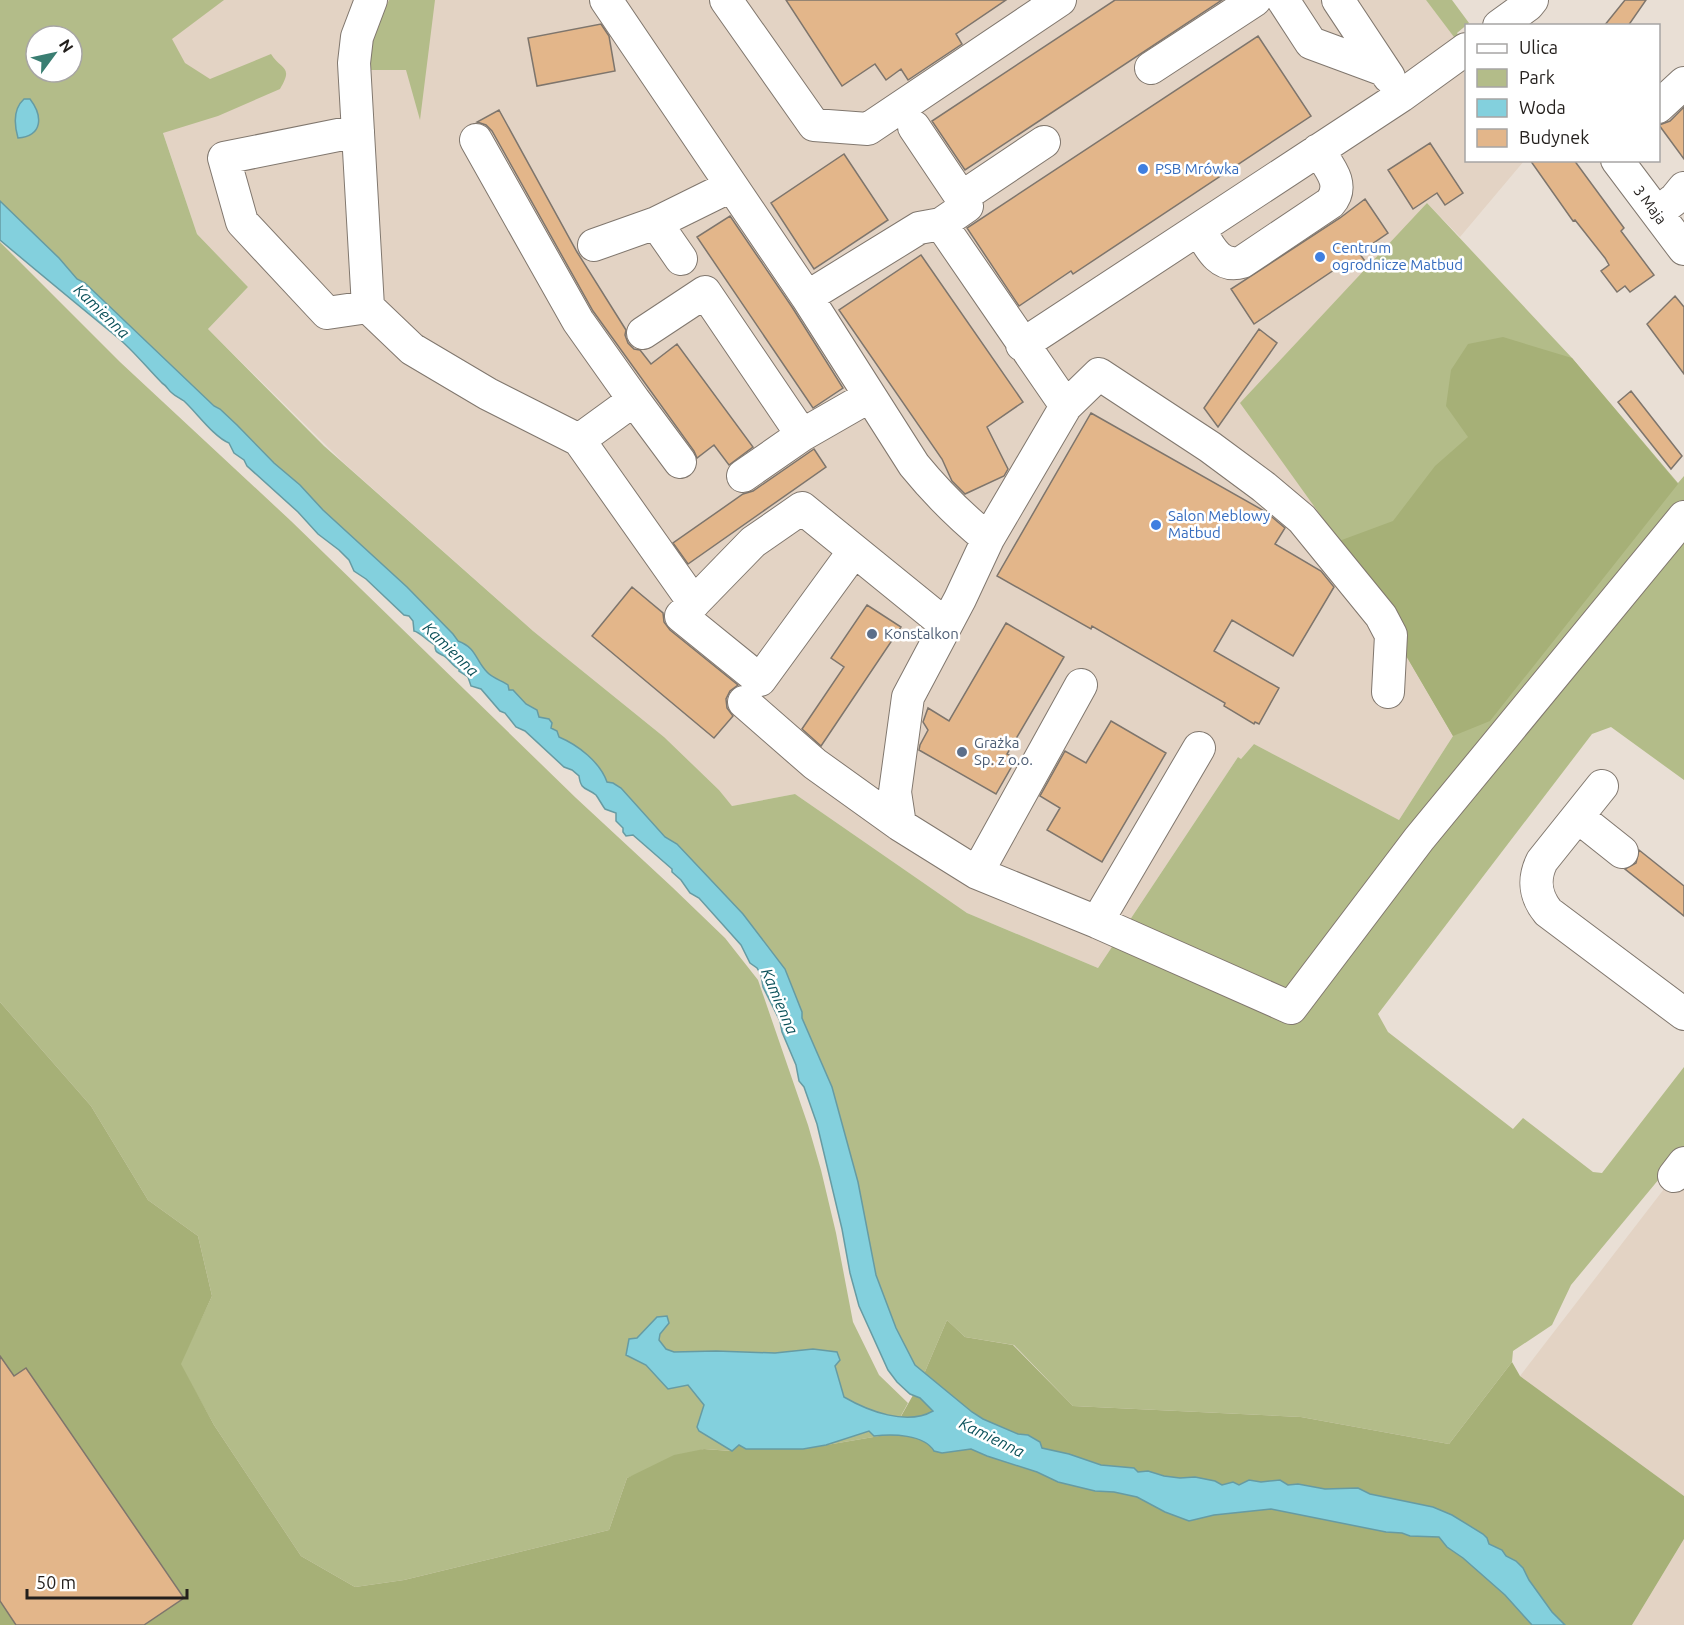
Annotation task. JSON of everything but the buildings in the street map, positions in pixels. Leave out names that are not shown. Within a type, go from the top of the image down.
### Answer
[{"type":"street","points":[[371,0],[357,37],[354,63],[368,307],[412,349],[488,394],[579,440],[694,603]]},
{"type":"street","points":[[606,0],[807,297],[914,465],[959,515],[988,539]]},
{"type":"street","points":[[726,0],[814,125],[868,129],[1060,0]]},
{"type":"street","points":[[1151,68],[1255,0]]},
{"type":"street","points":[[1283,0],[1311,43],[1384,70]]},
{"type":"street","points":[[1338,0],[1401,96]]},
{"type":"street","points":[[1022,345],[1401,96],[1465,50]]},
{"type":"street","points":[[1660,106],[1684,83]]},
{"type":"street","points":[[807,297],[919,228],[941,224],[967,206],[914,127]]},
{"type":"street","points":[[358,131],[224,158],[242,222],[327,313],[368,307]]},
{"type":"street","points":[[476,140],[578,321],[680,462]]},
{"type":"street","points":[[962,197],[1044,142]]},
{"type":"street","points":[[1199,229],[1214,253],[1226,263],[1234,265],[1252,256],[1335,198],[1337,183],[1334,174],[1318,150]]},
{"type":"street","name":"3 Maja","points":[[1619,162],[1684,249]]},
{"type":"street","points":[[594,245],[656,223],[730,186]]},
{"type":"street","points":[[1657,213],[1684,188]]},
{"type":"street","points":[[656,223],[681,259]]},
{"type":"street","points":[[941,224],[1066,406]]},
{"type":"street","points":[[643,333],[705,291],[802,435]]},
{"type":"street","points":[[900,825],[895,792],[908,697],[960,599],[988,539],[1066,406],[1099,374],[1210,447],[1302,519],[1381,616],[1391,635],[1388,692]]},
{"type":"street","points":[[743,476],[802,435],[870,396]]},
{"type":"street","points":[[579,440],[634,400]]},
{"type":"street","points":[[854,551],[760,680],[681,616],[753,542],[802,508],[946,625]]},
{"type":"street","points":[[744,702],[815,764],[900,825],[977,873],[1097,922],[1291,1008],[1419,839],[1684,517]]},
{"type":"street","points":[[977,873],[1081,685]]},
{"type":"street","points":[[1097,922],[1199,748]]},
{"type":"street","points":[[1602,786],[1542,861],[1537,871],[1535,884],[1541,903],[1548,912],[1684,1014]]},
{"type":"street","points":[[1578,817],[1622,852]]},
{"type":"shaded area","points":[[192,0],[1426,0],[1453,35],[1465,46],[1465,162],[1523,162],[1460,237],[1427,203],[1339,541],[1453,736],[1399,820],[1254,744],[1241,759],[1238,757],[1098,968],[967,913],[795,794],[732,806],[719,790],[664,737],[533,631],[345,464],[208,329],[248,287],[197,234],[133,43]]},
{"type":"shaded area","points":[[1684,1163],[1684,1496],[1520,1376]]},
{"type":"shaded area","points":[[1684,1539],[1684,1625],[1632,1625]]},
{"type":"green space","points":[[0,0],[224,0],[172,39],[185,63],[210,79],[271,54],[284,69],[286,76],[280,89],[218,116],[163,133],[197,234],[248,287],[208,329],[324,446],[533,631],[664,737],[719,790],[732,806],[795,794],[967,913],[1098,968],[1238,757],[1241,759],[1254,744],[1399,820],[1453,736],[1339,541],[1240,403],[1427,203],[1572,358],[1678,483],[1684,476],[1684,780],[1611,727],[1592,734],[1378,1014],[1388,1032],[1513,1129],[1523,1118],[1593,1172],[1602,1173],[1684,1067],[1684,1149],[1571,1285],[1552,1325],[1513,1351],[1512,1362],[1449,1444],[1301,1417],[1073,1406],[1014,1345],[965,1337],[947,1320],[921,1381],[894,1346],[759,946],[0,208]]},
{"type":"green space","points":[[389,0],[435,0],[420,120],[406,70],[369,70],[373,35]]},
{"type":"green space","points":[[1426,0],[1452,0],[1469,23],[1457,33],[1461,39],[1457,41]]},
{"type":"green space","points":[[0,242],[120,362],[291,521],[576,798],[725,938],[758,980],[808,1125],[821,1170],[853,1322],[879,1375],[908,1403],[891,1434],[803,1449],[732,1451],[704,1449],[627,1478],[609,1530],[404,1580],[355,1587],[301,1556],[214,1425],[180,1364],[212,1296],[198,1236],[148,1200],[91,1106],[0,1002]]},
{"type":"green space","points":[[1503,337],[1572,358],[1678,484],[1490,721],[1453,736],[1339,541],[1393,521],[1435,466],[1468,437],[1446,406],[1451,370],[1468,344]]},
{"type":"green space","points":[[0,1002],[91,1106],[148,1200],[198,1236],[212,1296],[181,1364],[214,1425],[301,1556],[355,1587],[404,1580],[609,1530],[627,1478],[674,1455],[704,1449],[731,1451],[738,1445],[803,1449],[891,1434],[921,1381],[947,1320],[965,1337],[1013,1345],[1073,1406],[1301,1417],[1449,1444],[1512,1362],[1520,1376],[1684,1496],[1684,1539],[1632,1625],[0,1625]]},
{"type":"water","points":[[24,99],[30,99],[39,118],[36,129],[32,133],[18,138],[15,117]]},
{"type":"water","name":"Kamienna","points":[[0,201],[59,258],[77,279],[85,283],[214,406],[220,409],[323,510],[407,587],[458,641],[469,647],[489,674],[508,685],[509,690],[513,690],[526,704],[537,710],[539,717],[549,719],[552,723],[551,728],[557,731],[559,737],[588,755],[607,782],[621,788],[665,837],[677,844],[743,914],[785,969],[802,1012],[802,1018],[832,1087],[858,1182],[876,1275],[896,1328],[915,1365],[983,1419],[1018,1434],[1028,1435],[1040,1442],[1042,1448],[1101,1465],[1134,1468],[1138,1472],[1148,1471],[1164,1476],[1195,1477],[1215,1481],[1222,1485],[1233,1482],[1239,1485],[1249,1480],[1261,1482],[1280,1480],[1288,1485],[1298,1484],[1325,1489],[1358,1488],[1370,1494],[1433,1507],[1452,1515],[1483,1534],[1489,1544],[1502,1550],[1506,1556],[1516,1561],[1552,1612],[1565,1625],[1532,1625],[1505,1595],[1447,1547],[1439,1537],[1386,1532],[1271,1509],[1214,1515],[1189,1521],[1165,1512],[1137,1497],[1095,1491],[1058,1482],[1037,1472],[971,1449],[942,1453],[934,1451],[923,1441],[907,1436],[874,1436],[869,1431],[826,1445],[803,1449],[746,1449],[739,1445],[732,1451],[699,1431],[697,1427],[704,1405],[688,1385],[668,1389],[646,1365],[626,1355],[629,1339],[637,1338],[657,1317],[667,1316],[669,1323],[660,1334],[659,1340],[666,1349],[674,1352],[775,1353],[813,1349],[837,1352],[840,1360],[835,1366],[844,1397],[876,1412],[900,1417],[923,1415],[933,1411],[920,1398],[910,1394],[888,1370],[859,1306],[817,1124],[804,1087],[799,1081],[796,1065],[782,1032],[780,1021],[763,987],[761,975],[750,963],[741,945],[699,898],[690,893],[672,869],[633,835],[626,836],[623,828],[616,821],[616,813],[605,809],[596,795],[583,786],[579,776],[564,767],[525,731],[516,727],[481,689],[471,686],[468,677],[437,652],[435,645],[414,631],[413,621],[409,616],[404,615],[366,579],[354,571],[349,560],[339,550],[318,534],[298,512],[247,466],[244,460],[234,453],[229,443],[217,436],[123,342],[0,240]]},
{"type":"place","name":"PSB Mrówka","points":[[1143,169]]},
{"type":"place","name":"Centrum ogrodnicze Matbud","points":[[1320,257]]},
{"type":"place","name":"Salon Meblowy Matbud","points":[[1156,525]]},
{"type":"place","name":"Konstalkon","points":[[872,634]]},
{"type":"place","name":"Grażka Sp. z o.o.","points":[[962,752]]}]
